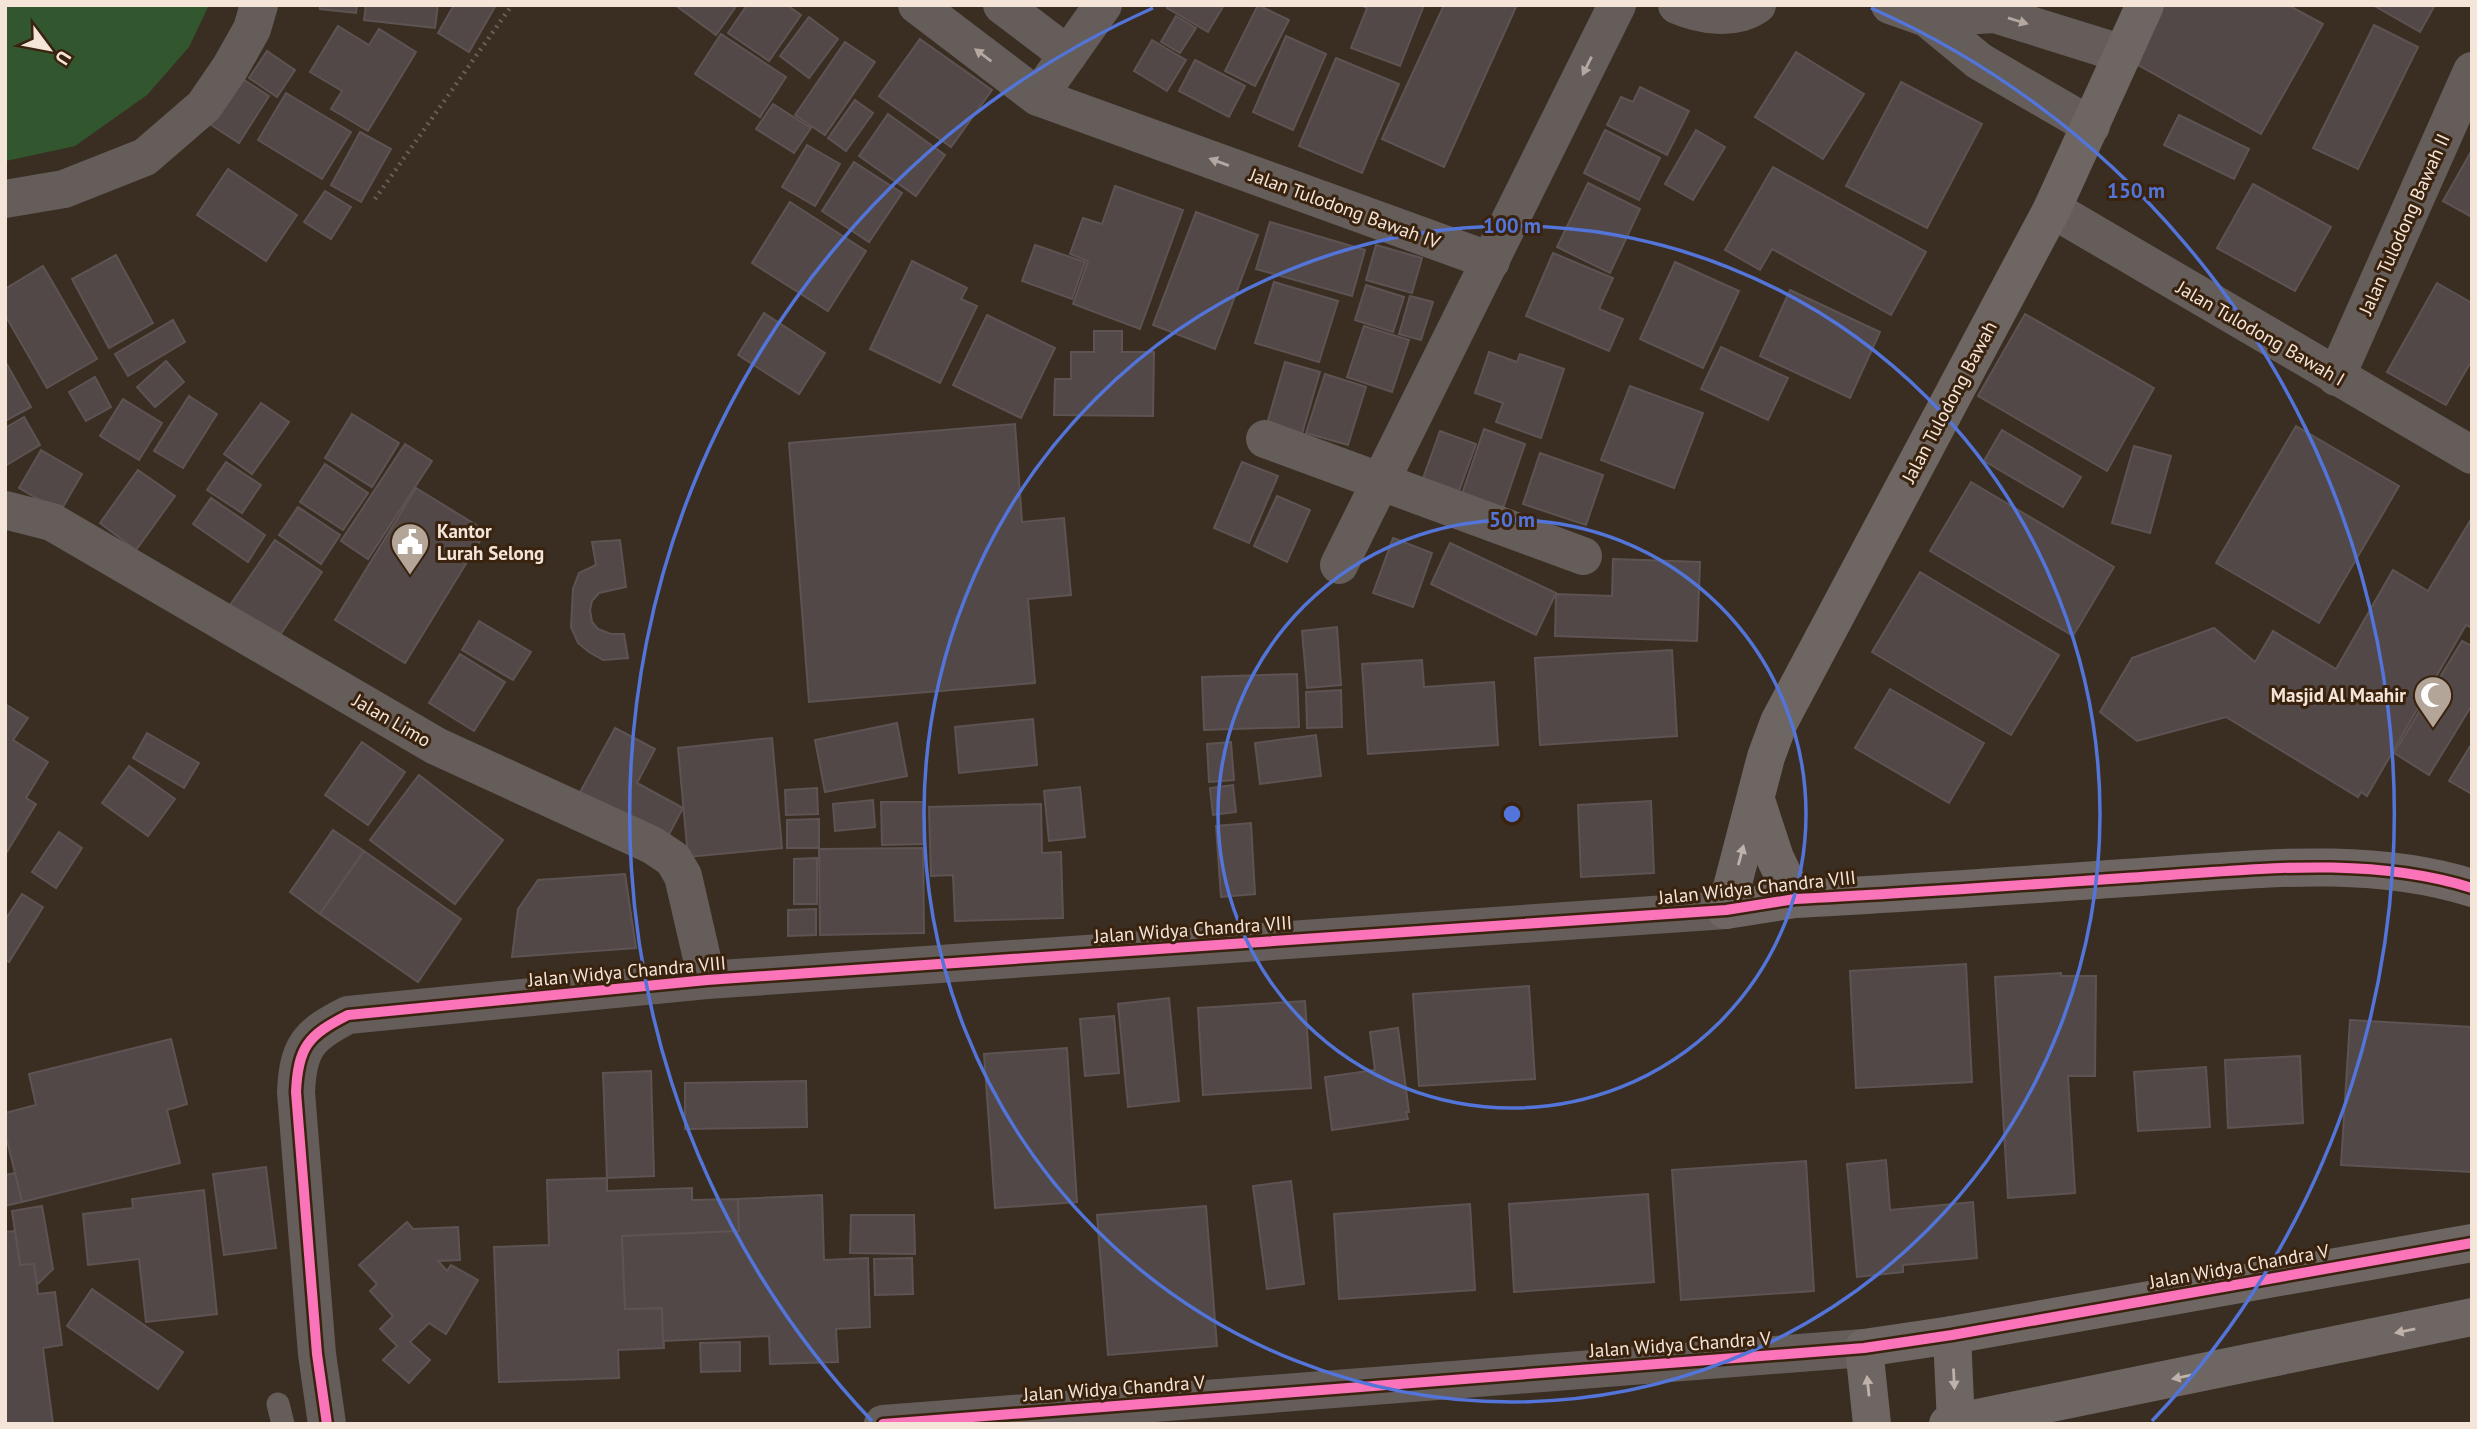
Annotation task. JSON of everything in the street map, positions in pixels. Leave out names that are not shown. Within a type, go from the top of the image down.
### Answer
[{"type":"street","points":[[5,198],[64,189],[145,157],[204,106],[252,29],[258,5]]},
{"type":"street","name":"Jalan Tulodong Bawah IV","points":[[917,5],[1038,97],[1491,261]]},
{"type":"street","points":[[1002,5],[1068,55]]},
{"type":"street","points":[[1038,97],[1103,5]]},
{"type":"street","points":[[1339,565],[1617,5]]},
{"type":"street","points":[[1677,5],[1717,15],[1750,10],[1757,5]]},
{"type":"street","points":[[1890,5],[1927,18],[1979,61],[2091,126]]},
{"type":"street","name":"Jalan Tulodong Bawah","points":[[1726,910],[1766,757],[1779,722],[2052,209],[2145,5]]},
{"type":"street","points":[[1927,18],[1995,14],[2123,54]]},
{"type":"street","name":"Jalan Tulodong Bawah II","points":[[2336,377],[2472,71]]},
{"type":"street","name":"Jalan Tulodong Bawah I","points":[[2052,209],[2472,455]]},
{"type":"street","points":[[1265,439],[1583,556]]},
{"type":"street","name":"Jalan Limo","points":[[5,510],[51,522],[436,746],[652,845],[673,859],[683,876],[707,980]]},
{"type":"street","points":[[1756,800],[1775,858],[1795,899]]},
{"type":"street","name":"Jalan Widya Chandra VIII","points":[[327,1424],[317,1354],[296,1092],[297,1070],[302,1050],[323,1028],[348,1015],[707,980],[1726,910],[1795,899],[2279,868],[2381,871],[2440,878],[2472,888]]},
{"type":"street","name":"Jalan Widya Chandra V","points":[[883,1424],[1271,1409],[1864,1348],[1952,1335],[2472,1243]]},
{"type":"street","points":[[1952,1335],[1953,1423],[2472,1317]]},
{"type":"street","points":[[1864,1348],[1872,1424]]},
{"type":"path","points":[[375,199],[512,5]]},
{"type":"green space","points":[[5,5],[209,5],[189,47],[147,95],[75,146],[6,161]]},
{"type":"building","points":[[320,5],[357,5],[356,13],[320,9]]},
{"type":"building","points":[[366,5],[438,5],[435,28],[364,20]]},
{"type":"building","points":[[454,5],[496,5],[469,52],[438,33]]},
{"type":"building","points":[[675,5],[737,5],[716,35]]},
{"type":"building","points":[[747,5],[787,5],[801,15],[769,61],[728,33]]},
{"type":"building","points":[[1168,5],[1224,5],[1208,32],[1167,8]]},
{"type":"building","points":[[1258,5],[1289,20],[1255,86],[1225,71]]},
{"type":"building","points":[[1361,5],[1424,5],[1400,66],[1351,48],[1367,8]]},
{"type":"building","points":[[1444,5],[1516,7],[1444,167],[1382,139]]},
{"type":"building","points":[[2153,5],[2288,5],[2323,24],[2261,134],[2124,57]]},
{"type":"building","points":[[2373,5],[2435,5],[2420,32]]},
{"type":"building","points":[[1176,16],[1196,28],[1180,53],[1161,42]]},
{"type":"building","points":[[809,17],[838,39],[809,78],[780,56]]},
{"type":"building","points":[[2374,25],[2418,47],[2358,169],[2313,148]]},
{"type":"building","points":[[338,26],[369,45],[379,29],[416,52],[368,131],[331,109],[342,91],[310,72]]},
{"type":"building","points":[[721,34],[786,77],[760,117],[695,74]]},
{"type":"building","points":[[1286,36],[1326,54],[1293,130],[1253,112]]},
{"type":"building","points":[[920,39],[992,90],[951,147],[879,96]]},
{"type":"building","points":[[1152,40],[1186,60],[1167,91],[1134,71]]},
{"type":"building","points":[[845,42],[875,62],[825,135],[795,115]]},
{"type":"building","points":[[267,51],[295,70],[277,97],[249,78]]},
{"type":"building","points":[[1796,52],[1864,94],[1823,159],[1755,117]]},
{"type":"building","points":[[1336,58],[1399,84],[1362,173],[1299,146]]},
{"type":"building","points":[[1195,60],[1245,86],[1229,117],[1179,91]]},
{"type":"building","points":[[235,74],[269,96],[239,143],[205,121]]},
{"type":"building","points":[[1901,82],[1982,124],[1927,228],[1846,186]]},
{"type":"building","points":[[1640,87],[1689,111],[1667,155],[1607,125],[1621,97],[1633,102]]},
{"type":"building","points":[[286,93],[351,132],[322,179],[258,140]]},
{"type":"building","points":[[855,100],[873,113],[846,151],[828,138]]},
{"type":"building","points":[[773,104],[811,128],[794,153],[756,129]]},
{"type":"building","points":[[888,114],[945,155],[916,196],[859,156]]},
{"type":"building","points":[[2179,115],[2249,149],[2234,179],[2164,145]]},
{"type":"building","points":[[1605,130],[1660,158],[1639,200],[1584,173]]},
{"type":"building","points":[[1696,130],[1725,147],[1693,200],[1665,184]]},
{"type":"building","points":[[360,132],[391,149],[361,202],[331,185]]},
{"type":"building","points":[[807,145],[840,164],[815,206],[782,187]]},
{"type":"building","points":[[2472,150],[2472,217],[2443,201]]},
{"type":"building","points":[[854,162],[902,193],[869,242],[822,211]]},
{"type":"building","points":[[1773,167],[1926,252],[1891,315],[1772,249],[1760,270],[1725,250]]},
{"type":"building","points":[[228,169],[297,215],[266,261],[197,215]]},
{"type":"building","points":[[1588,183],[1640,209],[1610,273],[1557,247]]},
{"type":"building","points":[[2253,184],[2331,227],[2295,291],[2217,248]]},
{"type":"building","points":[[1115,186],[1183,210],[1140,329],[1073,304],[1088,261],[1070,254],[1083,218],[1102,224]]},
{"type":"building","points":[[325,191],[351,207],[331,239],[304,222]]},
{"type":"building","points":[[790,202],[866,251],[828,311],[752,263]]},
{"type":"building","points":[[1196,212],[1258,235],[1215,349],[1153,325]]},
{"type":"building","points":[[1270,222],[1365,250],[1352,296],[1256,269]]},
{"type":"building","points":[[1035,245],[1085,262],[1072,299],[1022,281]]},
{"type":"building","points":[[1376,245],[1422,258],[1412,293],[1366,280]]},
{"type":"building","points":[[1553,253],[1613,278],[1599,309],[1623,319],[1609,351],[1526,316]]},
{"type":"building","points":[[116,255],[153,323],[109,348],[72,279]]},
{"type":"building","points":[[912,261],[967,288],[961,299],[977,306],[940,383],[870,349]]},
{"type":"building","points":[[1675,262],[1739,291],[1703,368],[1640,339]]},
{"type":"building","points":[[43,266],[97,359],[47,388],[5,315],[5,289]]},
{"type":"building","points":[[1274,282],[1338,301],[1319,362],[1255,343]]},
{"type":"building","points":[[2437,283],[2472,303],[2472,360],[2446,405],[2387,372]]},
{"type":"building","points":[[1366,285],[1404,297],[1393,332],[1355,320]]},
{"type":"building","points":[[1790,290],[1880,332],[1850,398],[1760,356]]},
{"type":"building","points":[[1410,296],[1433,302],[1421,340],[1399,334]]},
{"type":"building","points":[[764,313],[825,353],[799,394],[738,355]]},
{"type":"building","points":[[2025,314],[2154,388],[2107,471],[1978,396]]},
{"type":"building","points":[[987,315],[1055,348],[1021,418],[953,385]]},
{"type":"building","points":[[173,320],[185,342],[128,376],[115,354]]},
{"type":"building","points":[[1364,326],[1409,340],[1392,392],[1347,377]]},
{"type":"building","points":[[1094,331],[1122,331],[1122,352],[1154,352],[1153,416],[1054,415],[1055,379],[1071,379],[1071,352],[1094,352]]},
{"type":"building","points":[[1721,347],[1788,378],[1768,420],[1701,389]]},
{"type":"building","points":[[1489,352],[1517,362],[1520,354],[1564,369],[1541,438],[1496,422],[1503,403],[1475,393]]},
{"type":"building","points":[[5,361],[31,407],[5,421]]},
{"type":"building","points":[[166,361],[184,382],[155,407],[137,387]]},
{"type":"building","points":[[1285,362],[1320,372],[1301,437],[1266,427]]},
{"type":"building","points":[[1325,374],[1366,387],[1348,445],[1306,433]]},
{"type":"building","points":[[95,377],[111,407],[86,421],[69,392]]},
{"type":"building","points":[[1630,386],[1703,413],[1674,488],[1601,460]]},
{"type":"building","points":[[189,396],[217,414],[183,468],[154,451]]},
{"type":"building","points":[[123,399],[162,423],[139,460],[100,436]]},
{"type":"building","points":[[261,403],[289,422],[252,474],[224,454]]},
{"type":"building","points":[[352,414],[399,443],[372,487],[325,458]]},
{"type":"building","points":[[24,417],[40,445],[5,466],[5,428]]},
{"type":"building","points":[[1015,424],[1022,522],[1064,518],[1071,595],[1028,599],[1035,683],[809,702],[789,443]]},
{"type":"building","points":[[2296,426],[2399,486],[2319,623],[2216,563]]},
{"type":"building","points":[[1484,429],[1525,444],[1500,517],[1459,503]]},
{"type":"building","points":[[2002,430],[2081,477],[2063,507],[1984,461]]},
{"type":"building","points":[[1440,431],[1476,444],[1458,494],[1422,481]]},
{"type":"building","points":[[405,444],[432,461],[368,559],[341,541]]},
{"type":"building","points":[[2134,446],[2171,456],[2150,533],[2112,523]]},
{"type":"building","points":[[41,450],[82,474],[60,512],[19,488]]},
{"type":"building","points":[[1540,453],[1603,475],[1586,525],[1523,504]]},
{"type":"building","points":[[226,462],[261,485],[242,513],[207,490]]},
{"type":"building","points":[[1242,462],[1278,476],[1249,543],[1214,528]]},
{"type":"building","points":[[325,464],[368,493],[343,530],[300,502]]},
{"type":"building","points":[[138,470],[175,496],[136,550],[100,523]]},
{"type":"building","points":[[1971,482],[2114,567],[2073,636],[1930,551]]},
{"type":"building","name":"Kantor Lurah Selong","points":[[416,488],[486,531],[405,663],[335,620]]},
{"type":"building","points":[[1277,496],[1310,510],[1287,562],[1254,546]]},
{"type":"building","points":[[211,498],[265,535],[248,562],[193,524]]},
{"type":"building","points":[[298,507],[340,535],[321,564],[279,535]]},
{"type":"building","points":[[2470,521],[2472,628],[2466,625],[2367,796],[2361,792],[2358,797],[2226,717],[2137,741],[2100,712],[2132,658],[2214,628],[2255,662],[2273,631],[2336,669],[2393,570],[2428,591]]},
{"type":"building","points":[[1393,538],[1432,553],[1413,607],[1373,593]]},
{"type":"building","points":[[275,540],[322,572],[274,644],[226,611]]},
{"type":"building","points":[[620,540],[626,587],[599,593],[592,601],[590,610],[592,622],[598,629],[611,634],[624,634],[628,658],[603,660],[578,643],[571,627],[573,589],[579,573],[596,565],[592,542]]},
{"type":"building","points":[[1450,543],[1556,593],[1536,635],[1431,584]]},
{"type":"building","points":[[1613,559],[1700,562],[1697,641],[1555,636],[1556,594],[1612,596]]},
{"type":"building","points":[[1920,572],[2059,655],[2011,735],[1872,652]]},
{"type":"building","points":[[479,621],[531,652],[513,680],[462,650]]},
{"type":"building","points":[[1337,627],[1341,685],[1307,688],[1302,631]]},
{"type":"building","name":"Masjid Al Maahir","points":[[2462,641],[2472,646],[2472,705],[2429,775],[2394,753]]},
{"type":"building","points":[[1672,650],[1677,736],[1540,745],[1535,658]]},
{"type":"building","points":[[460,654],[505,682],[474,731],[429,703]]},
{"type":"building","points":[[1422,660],[1424,687],[1494,682],[1498,745],[1368,754],[1362,664]]},
{"type":"building","points":[[1297,674],[1299,727],[1204,730],[1202,677]]},
{"type":"building","points":[[1890,689],[1984,743],[1949,803],[1855,748]]},
{"type":"building","points":[[1341,690],[1342,727],[1307,728],[1306,692]]},
{"type":"building","points":[[5,704],[28,718],[13,740],[48,762],[26,798],[36,804],[5,855]]},
{"type":"building","points":[[1033,719],[1037,765],[959,773],[955,727]]},
{"type":"building","points":[[897,723],[907,776],[825,792],[815,740]]},
{"type":"building","points":[[615,728],[655,749],[637,783],[683,808],[665,842],[578,796]]},
{"type":"building","points":[[147,733],[199,763],[184,788],[133,758]]},
{"type":"building","points":[[1316,735],[1321,776],[1260,784],[1255,743]]},
{"type":"building","points":[[772,738],[782,848],[688,857],[678,748]]},
{"type":"building","points":[[362,742],[405,772],[368,825],[325,795]]},
{"type":"building","points":[[1231,742],[1234,780],[1209,782],[1207,744]]},
{"type":"building","points":[[2472,743],[2472,794],[2449,781]]},
{"type":"building","points":[[129,766],[175,799],[148,836],[102,803]]},
{"type":"building","points":[[419,775],[503,840],[455,904],[370,840]]},
{"type":"building","points":[[1233,785],[1236,812],[1213,815],[1210,788]]},
{"type":"building","points":[[1080,787],[1085,837],[1049,841],[1044,791]]},
{"type":"building","points":[[817,788],[818,814],[786,815],[785,790]]},
{"type":"building","points":[[873,800],[875,827],[835,831],[833,804]]},
{"type":"building","points":[[1651,801],[1654,873],[1581,877],[1578,805]]},
{"type":"building","points":[[881,802],[924,802],[925,844],[882,845]]},
{"type":"building","points":[[1041,804],[1042,853],[1061,852],[1063,918],[955,921],[953,875],[931,876],[929,807]]},
{"type":"building","points":[[819,819],[819,848],[787,848],[787,820]]},
{"type":"building","points":[[1251,823],[1255,894],[1221,897],[1216,826]]},
{"type":"building","points":[[333,830],[364,851],[320,914],[290,892]]},
{"type":"building","points":[[59,832],[82,848],[56,888],[32,872]]},
{"type":"building","points":[[923,848],[924,933],[820,935],[819,849]]},
{"type":"building","points":[[364,851],[461,919],[418,982],[320,914]]},
{"type":"building","points":[[817,858],[817,904],[794,904],[794,859]]},
{"type":"building","points":[[625,874],[636,948],[512,957],[518,909],[538,880]]},
{"type":"building","points":[[22,894],[43,907],[9,962],[5,959],[5,920]]},
{"type":"building","points":[[816,909],[816,935],[788,936],[788,910]]},
{"type":"building","points":[[1966,964],[1972,1082],[1856,1088],[1850,971]]},
{"type":"building","points":[[2061,973],[2061,976],[2096,976],[2095,1076],[2068,1076],[2075,1193],[2008,1198],[1995,977]]},
{"type":"building","points":[[1529,986],[1535,1079],[1419,1086],[1413,994]]},
{"type":"building","points":[[1169,998],[1179,1101],[1128,1107],[1118,1004]]},
{"type":"building","points":[[1305,1001],[1311,1088],[1203,1095],[1198,1008]]},
{"type":"building","points":[[1114,1016],[1119,1073],[1085,1076],[1080,1019]]},
{"type":"building","points":[[2350,1020],[2472,1027],[2472,1172],[2341,1165]]},
{"type":"building","points":[[1398,1028],[1408,1119],[1332,1130],[1325,1077],[1375,1070],[1370,1032]]},
{"type":"building","points":[[171,1039],[187,1104],[167,1110],[180,1163],[22,1202],[5,1132],[5,1113],[36,1105],[29,1074]]},
{"type":"building","points":[[1067,1048],[1077,1202],[995,1208],[984,1054]]},
{"type":"building","points":[[2300,1056],[2303,1123],[2228,1128],[2225,1060]]},
{"type":"building","points":[[2206,1067],[2210,1127],[2138,1131],[2134,1072]]},
{"type":"building","points":[[651,1071],[654,1176],[607,1178],[603,1073]]},
{"type":"building","points":[[806,1081],[807,1127],[685,1129],[685,1083]]},
{"type":"building","points":[[1886,1160],[1890,1210],[1973,1202],[1977,1258],[1903,1265],[1903,1272],[1857,1277],[1847,1164]]},
{"type":"building","points":[[1806,1161],[1814,1291],[1681,1300],[1672,1170]]},
{"type":"building","points":[[266,1167],[276,1248],[224,1255],[213,1174]]},
{"type":"building","points":[[15,1173],[22,1202],[5,1206],[5,1175]]},
{"type":"building","points":[[607,1178],[607,1191],[692,1188],[692,1200],[738,1199],[739,1231],[622,1236],[625,1309],[662,1308],[664,1348],[618,1350],[619,1378],[499,1382],[494,1247],[549,1245],[547,1180]]},
{"type":"building","points":[[1291,1181],[1304,1284],[1267,1289],[1253,1186]]},
{"type":"building","points":[[204,1190],[217,1314],[146,1322],[139,1259],[88,1265],[83,1214],[133,1208],[132,1199]]},
{"type":"building","points":[[1648,1194],[1654,1282],[1514,1292],[1509,1204]]},
{"type":"building","points":[[822,1195],[824,1260],[868,1258],[870,1327],[836,1329],[838,1362],[770,1364],[769,1336],[663,1341],[662,1308],[625,1309],[622,1236],[739,1231],[738,1199]]},
{"type":"building","points":[[1470,1204],[1475,1290],[1339,1299],[1334,1214]]},
{"type":"building","points":[[42,1206],[53,1269],[37,1285],[34,1264],[20,1265],[12,1211]]},
{"type":"building","points":[[1206,1206],[1217,1346],[1108,1355],[1097,1215]]},
{"type":"building","points":[[851,1215],[914,1215],[915,1254],[850,1253]]},
{"type":"building","points":[[407,1222],[413,1229],[458,1227],[460,1260],[438,1261],[447,1271],[451,1265],[478,1280],[446,1334],[429,1323],[410,1342],[430,1360],[409,1383],[383,1360],[397,1346],[380,1329],[393,1316],[370,1291],[377,1284],[359,1265]]},
{"type":"building","points":[[15,1231],[20,1265],[34,1264],[38,1294],[55,1292],[62,1345],[43,1348],[53,1424],[5,1424],[5,1232]]},
{"type":"building","points":[[912,1258],[913,1294],[875,1295],[874,1259]]},
{"type":"building","points":[[92,1289],[183,1352],[158,1389],[67,1326]]},
{"type":"building","points":[[740,1342],[740,1371],[701,1372],[700,1343]]},
{"type":"cycle path","points":[[327,1424],[317,1354],[296,1092],[299,1064],[308,1044],[323,1029],[348,1015],[707,980],[1726,910],[1795,899],[2234,870],[2355,868],[2434,878],[2472,888]]},
{"type":"cycle path","points":[[883,1424],[1864,1348],[1952,1335],[2472,1243]]},
{"type":"place","name":"Kantor Lurah Selong","points":[[410,576]]},
{"type":"place","name":"Masjid Al Maahir","points":[[2433,729]]}]
